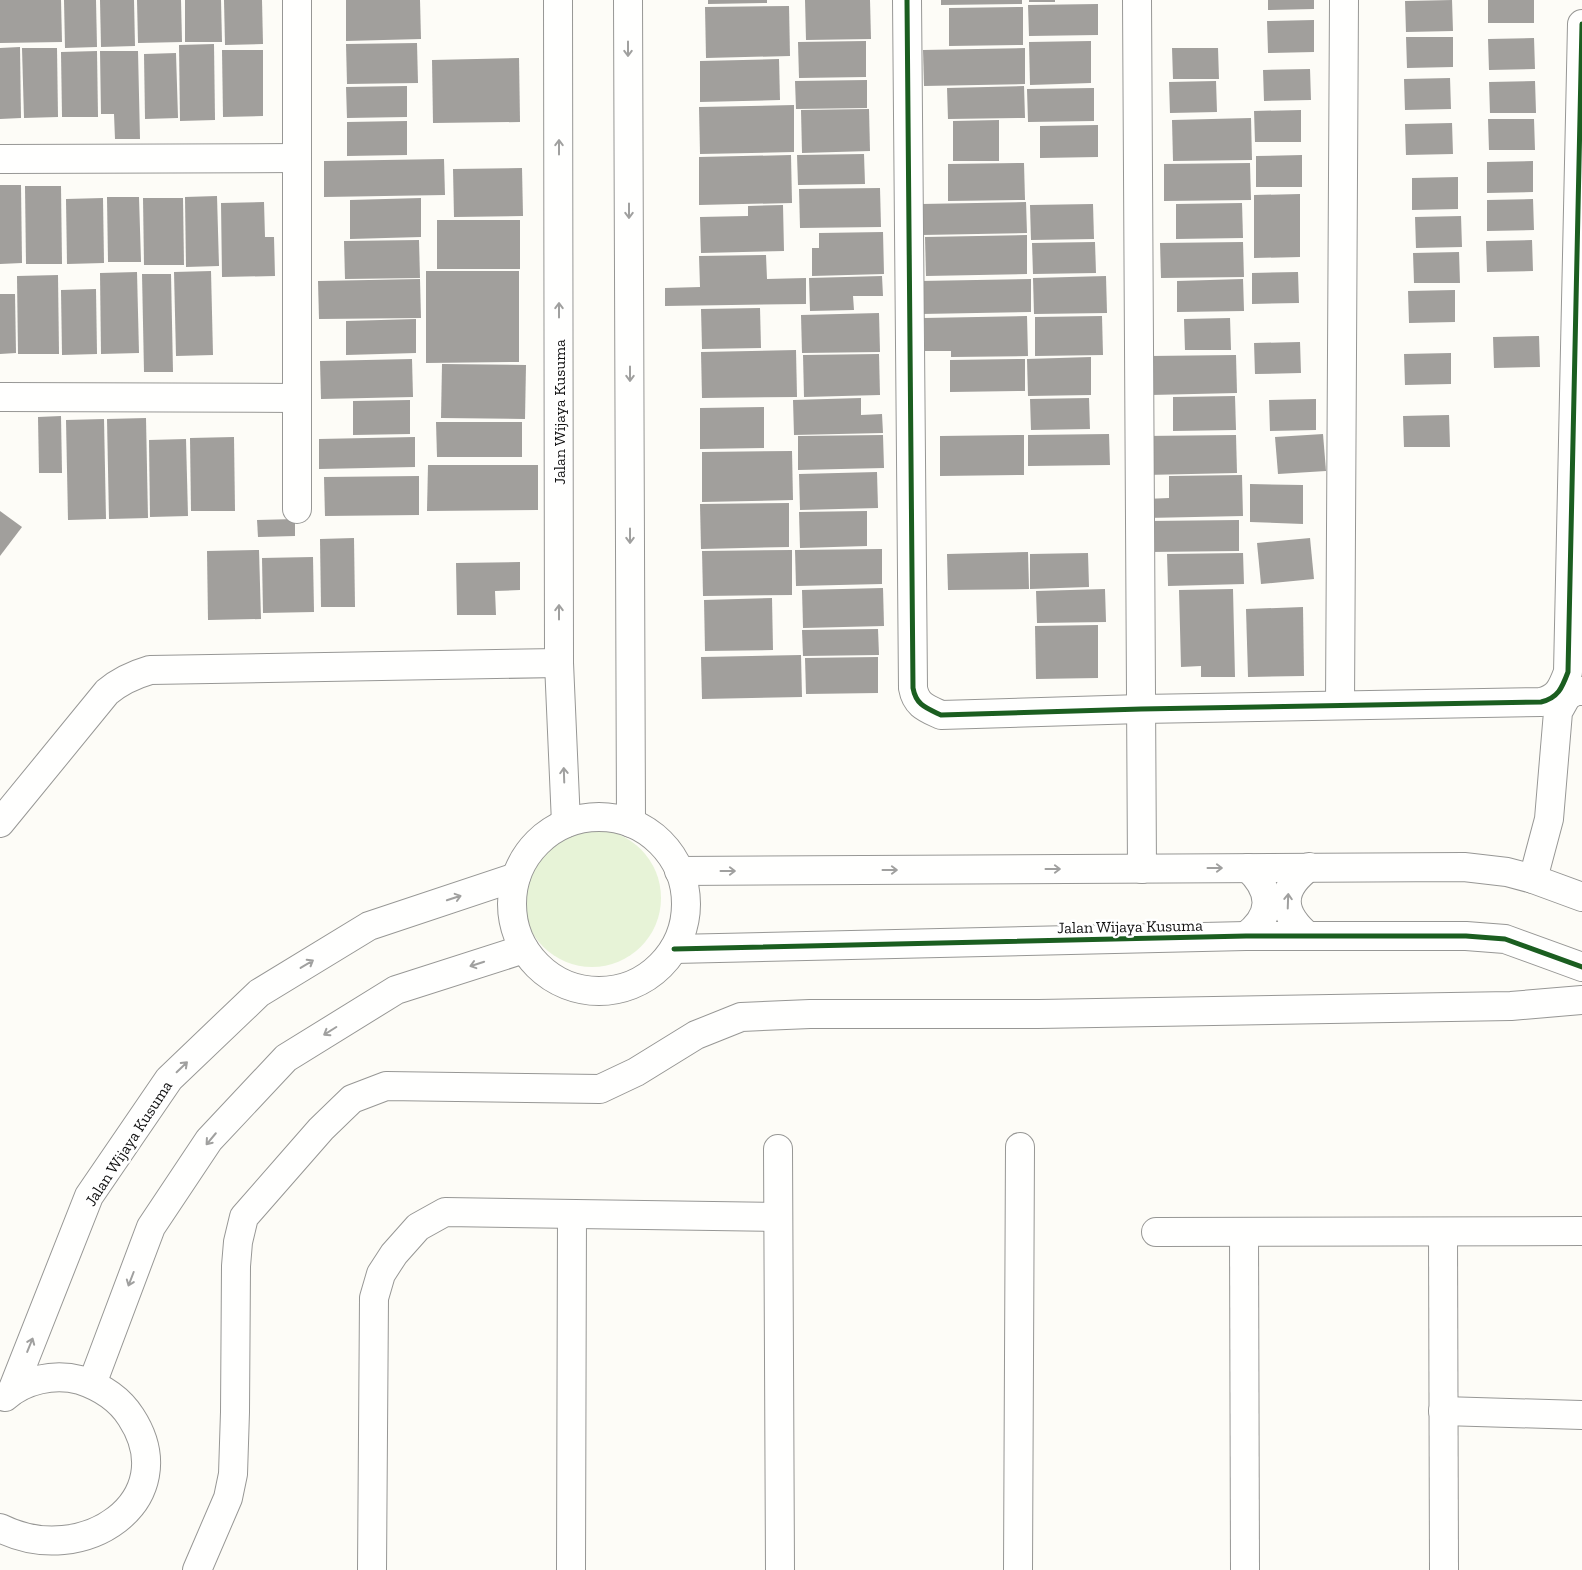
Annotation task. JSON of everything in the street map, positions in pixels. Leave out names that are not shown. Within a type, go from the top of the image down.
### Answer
[{"type":"street","points":[[297,0],[297,508]]},
{"type":"street","name":"Jalan Wijaya Kusuma","points":[[558,0],[560,663],[566,823]]},
{"type":"street","points":[[628,0],[630,823]]},
{"type":"street","points":[[908,0],[913,688],[915,698],[921,705],[941,715],[1141,709],[1541,702],[1551,700],[1558,693],[1568,672],[1582,24]]},
{"type":"street","points":[[1137,0],[1142,869]]},
{"type":"street","points":[[1340,705],[1344,0]]},
{"type":"street","points":[[0,159],[297,158]]},
{"type":"street","points":[[0,397],[297,398]]},
{"type":"street","points":[[0,823],[107,692],[118,682],[150,670],[560,663]]},
{"type":"street","points":[[1534,879],[1549,819],[1558,712],[1567,696],[1576,691],[1582,691]]},
{"type":"street","points":[[609,817],[630,823],[646,831],[660,842],[671,855],[679,871],[684,886],[686,903],[681,934],[674,949],[658,969],[637,984],[612,991],[586,991],[562,984],[540,970],[524,949],[514,927],[512,902],[516,877],[524,860],[535,844],[549,832],[566,823],[587,818],[609,817]]},
{"type":"street","points":[[1308,936],[1291,919],[1287,905],[1289,890],[1293,883],[1309,867]]},
{"type":"street","points":[[679,871],[1464,867],[1507,872],[1534,879],[1582,898]]},
{"type":"street","points":[[1246,936],[1262,920],[1267,907],[1266,894],[1260,880],[1248,868]]},
{"type":"street","name":"Jalan Wijaya Kusuma","points":[[6,1396],[89,1196],[169,1079],[260,992],[370,926],[516,877]]},
{"type":"street","name":"Jalan Wijaya Kusuma","points":[[674,949],[1246,936],[1487,936],[1505,939],[1582,967]]},
{"type":"street","points":[[92,1384],[151,1227],[209,1140],[286,1058],[396,990],[524,949]]},
{"type":"street","points":[[197,1570],[228,1498],[233,1474],[236,1266],[238,1242],[244,1217],[322,1129],[352,1099],[386,1086],[600,1088],[636,1072],[696,1035],[741,1017],[810,1014],[1038,1014],[1511,1006],[1582,1000]]},
{"type":"street","points":[[1018,1570],[1020,1147]]},
{"type":"street","points":[[778,1150],[780,1570]]},
{"type":"street","points":[[372,1570],[374,1298],[382,1274],[394,1254],[418,1227],[445,1212],[778,1217]]},
{"type":"street","points":[[571,1570],[572,1214]]},
{"type":"street","points":[[1156,1232],[1582,1232]]},
{"type":"street","points":[[1244,1232],[1245,1570]]},
{"type":"street","points":[[1443,1232],[1444,1570]]},
{"type":"street","points":[[0,1528],[28,1554],[43,1550],[60,1552],[76,1550],[92,1554],[124,1521],[136,1504],[143,1485],[146,1464],[143,1444],[136,1425],[125,1408],[110,1394],[92,1384],[72,1378],[52,1378],[31,1382],[6,1396]]},
{"type":"street","points":[[1443,1411],[1582,1415]]},
{"type":"green space","points":[[592,829],[618,834],[641,849],[656,872],[661,898],[656,924],[641,947],[618,962],[592,967],[566,962],[543,947],[528,924],[523,898],[528,872],[543,849],[566,834]]},
{"type":"building","points":[[0,0],[61,0],[62,42],[0,43]]},
{"type":"building","points":[[64,0],[96,0],[97,47],[65,48]]},
{"type":"building","points":[[100,0],[134,0],[135,46],[101,47]]},
{"type":"building","points":[[137,0],[181,0],[182,42],[138,43]]},
{"type":"building","points":[[185,0],[221,0],[222,42],[185,42]]},
{"type":"building","points":[[224,0],[262,0],[263,44],[225,45]]},
{"type":"building","points":[[346,0],[420,0],[421,39],[346,41]]},
{"type":"building","points":[[708,0],[767,0],[767,3],[708,4]]},
{"type":"building","points":[[805,0],[870,0],[871,39],[806,40]]},
{"type":"building","points":[[941,0],[1022,0],[1022,4],[941,5]]},
{"type":"building","points":[[1029,0],[1055,0],[1055,2],[1029,2]]},
{"type":"building","points":[[1268,0],[1314,0],[1314,9],[1268,10]]},
{"type":"building","points":[[1452,0],[1453,31],[1406,32],[1405,1]]},
{"type":"building","points":[[1488,0],[1534,0],[1534,23],[1488,23]]},
{"type":"building","points":[[1098,4],[1098,35],[1029,36],[1028,5]]},
{"type":"building","points":[[789,6],[790,56],[706,58],[705,7]]},
{"type":"building","points":[[1023,7],[1023,45],[949,46],[949,8]]},
{"type":"building","points":[[1314,20],[1314,52],[1268,53],[1267,21]]},
{"type":"building","points":[[1406,37],[1453,37],[1453,67],[1407,68]]},
{"type":"building","points":[[1534,38],[1535,69],[1489,70],[1488,39]]},
{"type":"building","points":[[866,41],[866,77],[799,78],[798,42]]},
{"type":"building","points":[[1091,41],[1091,83],[1030,85],[1029,42]]},
{"type":"building","points":[[417,43],[418,83],[347,84],[346,44]]},
{"type":"building","points":[[214,44],[215,120],[180,121],[179,45]]},
{"type":"building","points":[[20,47],[21,118],[0,119],[0,48]]},
{"type":"building","points":[[22,48],[57,48],[58,117],[24,118]]},
{"type":"building","points":[[1025,48],[1025,84],[924,86],[923,50]]},
{"type":"building","points":[[1172,48],[1218,48],[1219,79],[1173,79]]},
{"type":"building","points":[[222,50],[263,50],[263,116],[223,117]]},
{"type":"building","points":[[97,51],[98,117],[62,117],[61,52]]},
{"type":"building","points":[[100,51],[138,51],[140,139],[115,139],[114,114],[101,114]]},
{"type":"building","points":[[176,53],[178,118],[145,119],[144,54]]},
{"type":"building","points":[[519,58],[520,122],[433,123],[432,60]]},
{"type":"building","points":[[779,59],[780,100],[700,102],[700,61]]},
{"type":"building","points":[[1310,69],[1311,100],[1264,101],[1263,70]]},
{"type":"building","points":[[1450,78],[1451,109],[1405,110],[1404,79]]},
{"type":"building","points":[[867,80],[867,108],[796,109],[795,81]]},
{"type":"building","points":[[1216,81],[1217,112],[1170,113],[1169,82]]},
{"type":"building","points":[[1535,81],[1536,113],[1490,113],[1489,82]]},
{"type":"building","points":[[407,86],[407,117],[347,118],[346,87]]},
{"type":"building","points":[[1024,86],[1025,118],[948,119],[947,88]]},
{"type":"building","points":[[1094,88],[1094,121],[1028,122],[1027,89]]},
{"type":"building","points":[[794,105],[794,152],[700,154],[699,107]]},
{"type":"building","points":[[869,109],[870,151],[802,153],[801,110]]},
{"type":"building","points":[[1301,110],[1301,142],[1255,142],[1254,111]]},
{"type":"building","points":[[1251,118],[1252,160],[1173,161],[1172,120]]},
{"type":"building","points":[[1488,119],[1534,119],[1535,150],[1489,150]]},
{"type":"building","points":[[999,120],[999,161],[953,161],[953,121]]},
{"type":"building","points":[[407,121],[407,155],[347,156],[347,122]]},
{"type":"building","points":[[1452,123],[1453,154],[1406,155],[1405,124]]},
{"type":"building","points":[[1098,125],[1098,157],[1040,158],[1040,126]]},
{"type":"building","points":[[864,154],[865,184],[798,185],[797,155]]},
{"type":"building","points":[[791,155],[792,203],[699,205],[699,157]]},
{"type":"building","points":[[1302,155],[1302,187],[1256,187],[1256,156]]},
{"type":"building","points":[[444,159],[445,195],[324,197],[324,161]]},
{"type":"building","points":[[1533,161],[1533,192],[1487,193],[1487,162]]},
{"type":"building","points":[[1024,163],[1025,200],[948,201],[948,164]]},
{"type":"building","points":[[1250,163],[1251,200],[1164,201],[1164,164]]},
{"type":"building","points":[[522,168],[523,216],[454,217],[453,169]]},
{"type":"building","points":[[1458,177],[1458,209],[1412,210],[1412,178]]},
{"type":"building","points":[[0,185],[21,185],[22,263],[0,264]]},
{"type":"building","points":[[25,186],[61,186],[62,264],[26,264]]},
{"type":"building","points":[[880,188],[881,227],[800,228],[799,189]]},
{"type":"building","points":[[1300,194],[1300,257],[1254,258],[1254,195]]},
{"type":"building","points":[[217,196],[219,266],[186,267],[185,197]]},
{"type":"building","points":[[107,197],[139,197],[141,262],[108,262]]},
{"type":"building","points":[[103,198],[104,263],[67,264],[66,199]]},
{"type":"building","points":[[143,198],[183,198],[184,265],[144,265]]},
{"type":"building","points":[[421,198],[421,237],[350,239],[350,200]]},
{"type":"building","points":[[1533,199],[1534,230],[1487,231],[1487,200]]},
{"type":"building","points":[[264,202],[265,237],[274,237],[275,276],[222,277],[221,203]]},
{"type":"building","points":[[1026,202],[1027,233],[922,235],[921,204]]},
{"type":"building","points":[[1242,203],[1243,238],[1176,239],[1176,204]]},
{"type":"building","points":[[1093,204],[1094,239],[1031,240],[1030,205]]},
{"type":"building","points":[[783,205],[784,251],[701,253],[700,217],[748,216],[748,206]]},
{"type":"building","points":[[1461,216],[1462,247],[1416,248],[1415,217]]},
{"type":"building","points":[[437,220],[520,220],[520,269],[437,269]]},
{"type":"building","points":[[883,232],[884,274],[812,276],[812,248],[819,248],[819,233]]},
{"type":"building","points":[[1027,235],[1027,274],[926,276],[925,237]]},
{"type":"building","points":[[419,240],[420,278],[345,279],[344,241]]},
{"type":"building","points":[[1532,240],[1533,271],[1487,272],[1486,241]]},
{"type":"building","points":[[1095,242],[1096,273],[1033,274],[1032,243]]},
{"type":"building","points":[[1243,242],[1244,277],[1161,278],[1160,243]]},
{"type":"building","points":[[1459,252],[1460,283],[1414,283],[1413,253]]},
{"type":"building","points":[[766,255],[767,279],[806,278],[806,304],[665,306],[665,288],[700,287],[699,256]]},
{"type":"building","points":[[211,271],[213,355],[176,356],[174,272]]},
{"type":"building","points":[[426,271],[519,271],[519,362],[426,363]]},
{"type":"building","points":[[137,272],[139,353],[101,354],[100,273]]},
{"type":"building","points":[[1298,272],[1299,303],[1252,304],[1252,273]]},
{"type":"building","points":[[142,274],[171,274],[173,372],[144,372]]},
{"type":"building","points":[[58,275],[59,354],[18,354],[17,276]]},
{"type":"building","points":[[882,276],[883,296],[853,296],[854,310],[810,311],[809,278]]},
{"type":"building","points":[[1106,276],[1107,313],[1034,314],[1033,278]]},
{"type":"building","points":[[420,279],[421,318],[319,319],[318,281]]},
{"type":"building","points":[[1031,279],[1031,312],[921,314],[920,281]]},
{"type":"building","points":[[1243,279],[1244,311],[1177,312],[1177,281]]},
{"type":"building","points":[[96,289],[97,354],[62,355],[61,290]]},
{"type":"building","points":[[1455,290],[1455,322],[1409,323],[1408,291]]},
{"type":"building","points":[[0,294],[15,294],[16,353],[0,354]]},
{"type":"building","points":[[760,308],[761,348],[702,349],[701,309]]},
{"type":"building","points":[[879,313],[880,352],[802,353],[801,315]]},
{"type":"building","points":[[1027,316],[1028,356],[951,357],[951,351],[925,351],[924,318]]},
{"type":"building","points":[[1102,316],[1103,355],[1035,356],[1035,317]]},
{"type":"building","points":[[1230,318],[1231,350],[1185,350],[1184,319]]},
{"type":"building","points":[[416,319],[416,353],[346,355],[346,321]]},
{"type":"building","points":[[1539,336],[1540,367],[1494,368],[1493,337]]},
{"type":"building","points":[[1300,342],[1301,373],[1255,374],[1254,343]]},
{"type":"building","points":[[796,350],[797,397],[702,398],[701,352]]},
{"type":"building","points":[[1451,353],[1451,384],[1405,385],[1404,354]]},
{"type":"building","points":[[879,354],[880,395],[804,397],[803,355]]},
{"type":"building","points":[[1236,355],[1237,393],[1151,395],[1150,356]]},
{"type":"building","points":[[1091,357],[1091,395],[1028,396],[1027,359]]},
{"type":"building","points":[[412,359],[413,397],[321,399],[320,361]]},
{"type":"building","points":[[1025,359],[1025,391],[950,392],[950,360]]},
{"type":"building","points":[[442,364],[526,365],[525,419],[441,418]]},
{"type":"building","points":[[1235,396],[1236,430],[1173,431],[1173,397]]},
{"type":"building","points":[[861,398],[861,415],[882,414],[883,433],[794,435],[793,400]]},
{"type":"building","points":[[1089,398],[1090,429],[1031,430],[1030,399]]},
{"type":"building","points":[[1316,399],[1316,430],[1270,431],[1269,400]]},
{"type":"building","points":[[410,400],[410,434],[353,435],[353,401]]},
{"type":"building","points":[[764,407],[764,448],[700,449],[700,408]]},
{"type":"building","points":[[1449,415],[1450,447],[1404,447],[1403,416]]},
{"type":"building","points":[[61,416],[62,473],[39,473],[38,417]]},
{"type":"building","points":[[146,418],[148,518],[109,519],[107,419]]},
{"type":"building","points":[[104,419],[106,519],[68,520],[66,420]]},
{"type":"building","points":[[436,422],[522,422],[522,457],[437,457]]},
{"type":"building","points":[[1109,434],[1110,465],[1028,466],[1028,435]]},
{"type":"building","points":[[1323,434],[1326,471],[1278,474],[1275,437]]},
{"type":"building","points":[[883,435],[884,468],[798,470],[798,436]]},
{"type":"building","points":[[1024,435],[1024,475],[940,476],[940,436]]},
{"type":"building","points":[[1236,435],[1237,473],[1145,475],[1144,436]]},
{"type":"building","points":[[234,437],[235,511],[191,511],[190,438]]},
{"type":"building","points":[[415,437],[415,467],[319,469],[319,439]]},
{"type":"building","points":[[186,439],[188,516],[150,517],[149,440]]},
{"type":"building","points":[[792,451],[793,500],[702,502],[702,452]]},
{"type":"building","points":[[428,465],[538,465],[538,510],[427,511]]},
{"type":"building","points":[[877,472],[878,508],[800,510],[799,474]]},
{"type":"building","points":[[1242,475],[1243,516],[1146,518],[1145,499],[1169,498],[1169,476]]},
{"type":"building","points":[[419,476],[419,515],[325,516],[324,477]]},
{"type":"building","points":[[1250,484],[1303,485],[1303,524],[1250,522]]},
{"type":"building","points":[[789,503],[789,547],[701,549],[700,504]]},
{"type":"building","points":[[0,511],[22,527],[0,556]]},
{"type":"building","points":[[867,511],[867,546],[800,548],[799,512]]},
{"type":"building","points":[[295,519],[295,536],[258,537],[257,520]]},
{"type":"building","points":[[1239,520],[1239,551],[1149,552],[1148,521]]},
{"type":"building","points":[[354,538],[355,607],[321,607],[320,539]]},
{"type":"building","points":[[1310,538],[1314,579],[1261,584],[1257,543]]},
{"type":"building","points":[[882,549],[882,584],[796,586],[795,550]]},
{"type":"building","points":[[259,550],[261,619],[208,620],[207,551]]},
{"type":"building","points":[[792,550],[792,595],[703,596],[702,551]]},
{"type":"building","points":[[1028,552],[1029,589],[948,590],[947,554]]},
{"type":"building","points":[[1088,553],[1089,587],[1030,589],[1030,554]]},
{"type":"building","points":[[1243,553],[1244,584],[1168,586],[1167,554]]},
{"type":"building","points":[[313,557],[314,612],[263,613],[262,558]]},
{"type":"building","points":[[520,562],[520,590],[495,591],[496,615],[457,615],[456,563]]},
{"type":"building","points":[[883,588],[884,626],[803,628],[802,590]]},
{"type":"building","points":[[1105,589],[1106,622],[1037,623],[1036,591]]},
{"type":"building","points":[[1233,589],[1235,677],[1201,677],[1201,666],[1181,667],[1179,590]]},
{"type":"building","points":[[772,598],[773,650],[705,651],[704,600]]},
{"type":"building","points":[[1303,607],[1304,676],[1248,677],[1246,609]]},
{"type":"building","points":[[1098,625],[1098,678],[1036,679],[1035,626]]},
{"type":"building","points":[[878,629],[879,655],[803,656],[802,630]]},
{"type":"building","points":[[801,655],[802,697],[702,699],[701,657]]},
{"type":"building","points":[[878,657],[878,693],[806,694],[805,658]]},
{"type":"cycle path","points":[[907,0],[913,688],[919,702],[926,708],[941,715],[1141,709],[1541,702],[1552,698],[1559,691],[1568,672],[1582,24]]},
{"type":"cycle path","points":[[674,949],[1246,936],[1466,936],[1505,939],[1582,967]]}]
